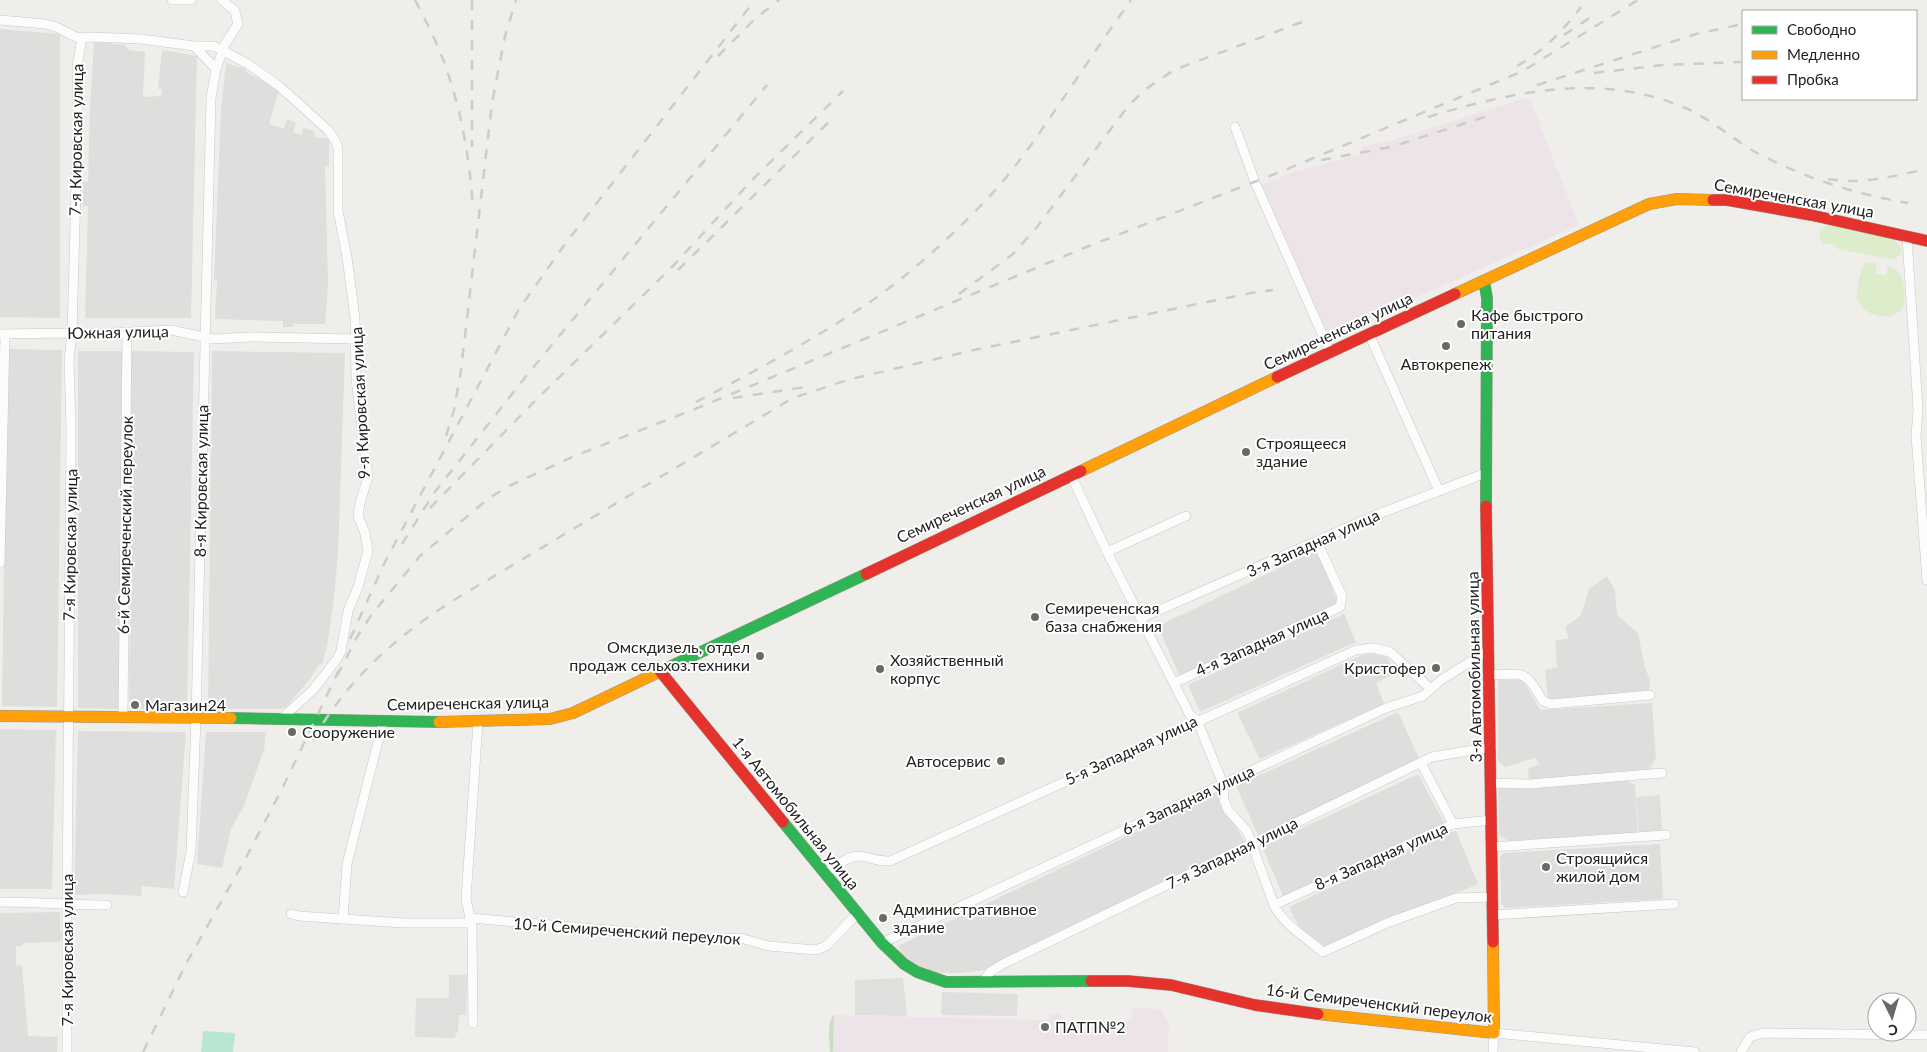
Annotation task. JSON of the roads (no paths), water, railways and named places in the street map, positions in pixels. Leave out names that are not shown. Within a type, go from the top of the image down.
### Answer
[{"type":"main road","name":"Семиреченская улица","points":[[0,716],[282,718],[383,722],[478,722],[534,721],[562,716],[579,710],[1330,352],[1649,204],[1677,199],[1727,200],[1811,215],[1927,241]]},
{"type":"main road","name":"3-я Автомобильная улица","points":[[1484,282],[1487,298],[1486,473],[1494,1033]]},
{"type":"main road","name":"1-я Автомобильная улица","points":[[660,671],[857,914],[882,943],[912,971]]},
{"type":"main road","name":"16-й Семиреченский переулок","points":[[912,971],[946,982],[1128,981],[1171,985],[1255,1006],[1281,1010],[1494,1033]]},
{"type":"street","points":[[172,0],[191,0]]},
{"type":"street","name":"8-я Кировская улица","points":[[183,892],[190,851],[196,718],[204,339],[212,136],[211,98],[216,69],[222,51],[238,24],[235,11],[222,0]]},
{"type":"street","points":[[0,20],[45,24],[82,38],[92,36],[141,39],[194,46],[209,45],[222,51]]},
{"type":"street","name":"7-я Кировская улица","points":[[68,1052],[70,360],[78,116],[77,67],[82,38]]},
{"type":"street","points":[[194,46],[216,69]]},
{"type":"street","name":"9-я Кировская улица","points":[[222,51],[248,64],[279,86],[328,130],[336,142],[338,150],[338,212],[354,302],[356,379],[368,477],[358,516],[365,534],[368,551],[358,587],[348,610],[341,651],[337,659],[313,690],[282,718]]},
{"type":"street","points":[[1235,127],[1255,182],[1330,352]]},
{"type":"street","points":[[1907,237],[1918,409],[1916,436],[1927,580]]},
{"type":"street","name":"Южная улица","points":[[3,334],[91,334],[171,330],[204,339],[250,337],[355,339]]},
{"type":"street","name":"6-й Семиреченский переулок","points":[[124,717],[127,332]]},
{"type":"street","points":[[0,563],[3,334]]},
{"type":"street","points":[[1369,334],[1439,491]]},
{"type":"street","name":"3-я Западная улица","points":[[1141,618],[1376,515],[1486,473]]},
{"type":"street","points":[[1071,475],[1107,552],[1190,715],[1197,720],[1223,784],[1224,800],[1228,810],[1247,831],[1274,904],[1288,925],[1323,952],[1387,923],[1456,898],[1493,897]]},
{"type":"street","points":[[1107,552],[1186,516]]},
{"type":"street","name":"4-я Западная улица","points":[[1174,682],[1340,607],[1342,596],[1317,542]]},
{"type":"street","name":"5-я Западная улица","points":[[825,873],[844,860],[858,856],[880,862],[890,860],[1197,720],[1356,650],[1373,648],[1390,652],[1431,689]]},
{"type":"street","name":"6-я Западная улица","points":[[882,943],[1386,708],[1423,696],[1441,680],[1490,650]]},
{"type":"street","points":[[1490,675],[1523,674],[1530,679],[1543,701],[1551,704],[1650,695]]},
{"type":"street","points":[[343,919],[347,864],[383,722]]},
{"type":"street","points":[[473,1023],[471,920],[466,899],[478,722]]},
{"type":"street","name":"7-я Западная улица","points":[[983,982],[990,972],[1002,964],[1432,757],[1491,748]]},
{"type":"street","points":[[1421,763],[1453,824]]},
{"type":"street","points":[[1491,784],[1530,784],[1662,773]]},
{"type":"street","name":"8-я Западная улица","points":[[1274,904],[1453,824],[1491,820]]},
{"type":"street","points":[[1492,847],[1666,835]]},
{"type":"street","points":[[0,902],[107,905]]},
{"type":"street","points":[[1493,916],[1674,904]]},
{"type":"street","points":[[291,914],[403,923],[471,920]]},
{"type":"street","name":"10-й Семиреченский переулок","points":[[471,920],[711,939],[740,938],[769,946],[816,950],[826,946],[857,914]]},
{"type":"street","name":"3-я Автомобильная улица","points":[[1493,1052],[1494,1033]]},
{"type":"street","name":"16-й Семиреченский переулок","points":[[1494,1033],[1695,1052]]},
{"type":"street","points":[[1740,1052],[1750,1036],[1762,1033],[1927,1035]]},
{"type":"railway","points":[[415,0],[440,52],[455,96],[467,152],[473,210]]},
{"type":"railway","points":[[472,0],[472,147]]},
{"type":"railway","points":[[446,436],[454,410],[461,370],[492,103],[505,36],[516,0]]},
{"type":"railway","points":[[350,639],[385,562],[519,309],[565,244],[755,0]]},
{"type":"railway","points":[[718,56],[755,19],[779,0]]},
{"type":"railway","points":[[696,402],[828,329],[870,302],[917,266],[947,239],[989,197],[1017,164],[1131,0]]},
{"type":"railway","points":[[337,676],[357,637],[372,614],[420,556],[489,498],[511,485],[577,455],[700,407],[1089,246],[1280,172],[1523,71],[1638,0]]},
{"type":"railway","points":[[1517,66],[1552,40],[1581,7]]},
{"type":"railway","points":[[1564,35],[1591,17]]},
{"type":"railway","points":[[959,294],[1013,254],[1037,227],[1129,105],[1146,89],[1174,70],[1302,22]]},
{"type":"railway","points":[[1537,85],[1696,34],[1742,24]]},
{"type":"railway","points":[[1594,73],[1663,65],[1741,62]]},
{"type":"railway","points":[[402,544],[434,493],[527,375],[767,85]]},
{"type":"railway","points":[[1428,117],[1491,100],[1523,94],[1588,88],[1620,90],[1652,96],[1683,107],[1702,117],[1757,153],[1793,170],[1850,190],[1908,203]]},
{"type":"railway","points":[[430,508],[535,401],[673,266],[754,178],[843,91]]},
{"type":"railway","points":[[1321,160],[1391,147],[1491,115]]},
{"type":"railway","points":[[678,270],[834,117]]},
{"type":"railway","points":[[1828,179],[1841,181],[1866,180],[1927,169]]},
{"type":"railway","points":[[313,740],[342,697],[359,677],[396,642],[437,611],[793,398],[847,380],[974,350],[1273,290]]},
{"type":"railway","points":[[733,398],[812,386]]},
{"type":"railway","points":[[143,1052],[187,962],[281,791],[339,670]]},
{"type":"place","name":"Кафе быстрого питания","points":[[1461,324]]},
{"type":"place","name":"Автокрепеж","points":[[1446,346]]},
{"type":"place","name":"Строящееся здание","points":[[1246,452]]},
{"type":"place","name":"Семиреченская база снабжения","points":[[1035,617]]},
{"type":"place","name":"Омскдизель, отдел продаж сельхоз.техники","points":[[760,656]]},
{"type":"place","name":"Кристофер","points":[[1436,668]]},
{"type":"place","name":"Хозяйственный корпус","points":[[880,669]]},
{"type":"place","name":"Магазин24","points":[[135,705]]},
{"type":"place","name":"Сооружение","points":[[292,732]]},
{"type":"place","name":"Автосервис","points":[[1001,761]]},
{"type":"place","name":"Строящийся жилой дом","points":[[1546,867]]},
{"type":"place","name":"Административное здание","points":[[883,918]]},
{"type":"place","name":"ПАТП№2","points":[[1045,1027]]}]
